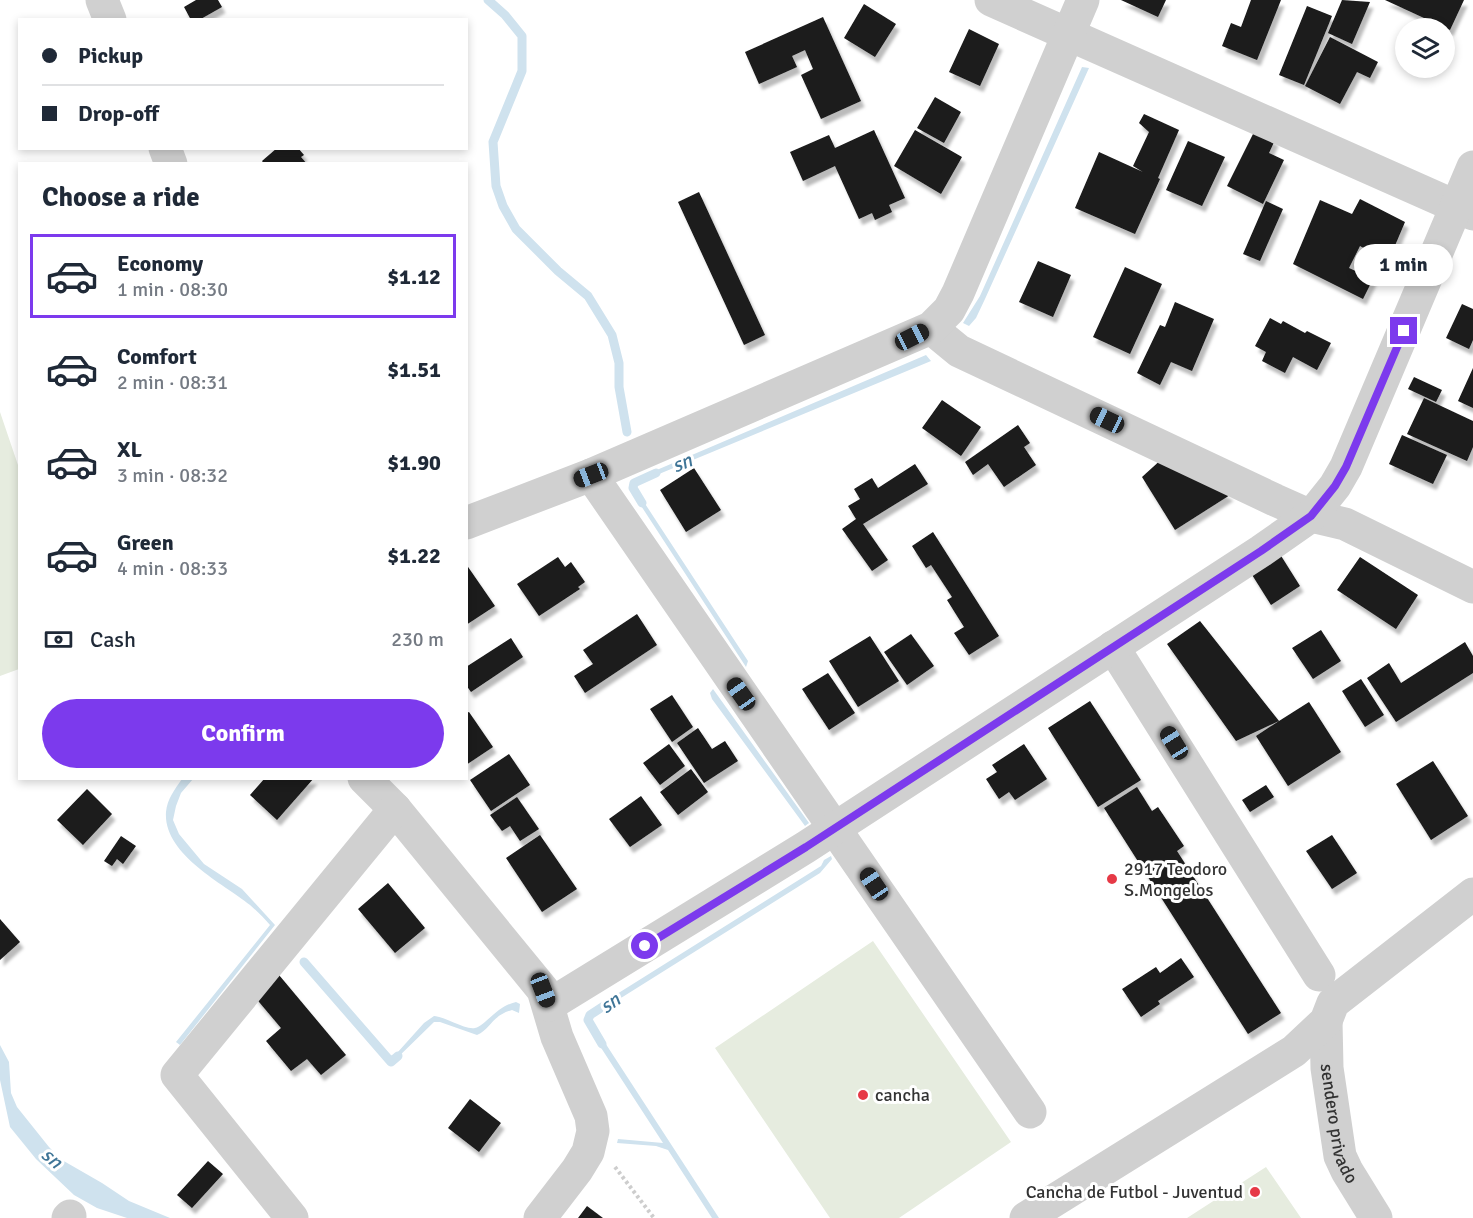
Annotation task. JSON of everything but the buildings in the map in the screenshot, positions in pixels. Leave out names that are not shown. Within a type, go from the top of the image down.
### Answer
[{"type":"street","points":[[102,0],[109,18]]},
{"type":"street","points":[[991,0],[1465,210]]},
{"type":"street","points":[[942,337],[949,310],[1074,37],[1083,0]]},
{"type":"street","points":[[549,1005],[824,835],[1261,551],[1311,516],[1335,486],[1346,467],[1465,210],[1473,167]]},
{"type":"street","points":[[468,522],[942,337],[1311,516],[1345,524],[1473,587]]},
{"type":"street","points":[[619,463],[714,655],[741,694],[824,835],[1030,1112]]},
{"type":"street","points":[[1113,647],[1319,975]]},
{"type":"street","points":[[366,780],[395,809],[532,974],[543,990],[549,1005],[557,1037],[591,1116],[592,1138],[588,1152],[577,1170],[540,1218]]},
{"type":"street","points":[[292,1218],[177,1075],[395,809]]},
{"type":"street","points":[[1026,1218],[1284,1057],[1326,1021],[1333,1003],[1473,894]]},
{"type":"street","name":"sendero privado","points":[[1326,1021],[1327,1068],[1340,1156],[1376,1218]]},
{"type":"path","points":[[592,1138],[654,1218]]},
{"type":"shaded area","points":[[0,412],[18,465],[18,669],[0,676]]},
{"type":"shaded area","name":"cancha","points":[[873,941],[1011,1142],[899,1218],[830,1218],[715,1048]]},
{"type":"shaded area","name":"Cancha de Futbol - Juventud","points":[[1266,1167],[1301,1218],[1187,1218]]},
{"type":"water","points":[[1082,67],[1089,68],[985,299],[976,318],[969,326],[963,323],[980,296]]},
{"type":"water","points":[[926,355],[931,361],[647,479],[645,475]]},
{"type":"water","points":[[638,493],[748,661],[746,667],[634,495]]},
{"type":"water","points":[[713,689],[809,823],[805,826],[712,699],[710,693]]},
{"type":"water","points":[[181,780],[192,780],[181,793],[176,806],[173,820],[179,834],[204,864],[242,889],[275,925],[180,1045],[176,1042],[270,925],[250,905],[196,866],[174,841],[168,827],[166,812],[174,790]]},
{"type":"water","points":[[831,856],[832,859],[820,873],[605,1008],[601,1004],[821,866],[824,860]]},
{"type":"water","points":[[516,1002],[520,1004],[519,1013],[512,1010],[505,1013],[477,1035],[434,1022],[390,1065],[388,1063],[424,1023],[434,1016],[475,1028],[503,1007]]},
{"type":"water","points":[[598,1032],[719,1218],[712,1218],[668,1150],[656,1146],[617,1143],[618,1139],[663,1143],[594,1037]]},
{"type":"water","points":[[0,1045],[9,1062],[11,1093],[17,1107],[49,1147],[62,1160],[129,1201],[170,1218],[127,1218],[97,1208],[74,1195],[36,1159],[10,1127],[0,1080]]},
{"type":"waterway","points":[[488,0],[505,15],[522,36],[522,71],[493,142],[496,186],[503,206],[516,229],[558,271],[588,296],[612,335],[619,363],[619,387],[627,432]]},
{"type":"waterway","name":"sn","points":[[642,503],[633,488],[634,483],[656,473]]},
{"type":"waterway","points":[[304,962],[391,1062],[398,1056]]},
{"type":"waterway","name":"sn","points":[[602,1044],[588,1020],[590,1015],[613,1000]]},
{"type":"place","name":"2917 Teodoro S.Mongelos","points":[[1112,879]]},
{"type":"place","name":"cancha","points":[[863,1095]]},
{"type":"place","name":"Cancha de Futbol - Juventud","points":[[1255,1192]]},
{"type":"route","points":[[645,946],[806,847],[1261,551],[1311,516],[1335,486],[1346,467],[1404,331]]}]
